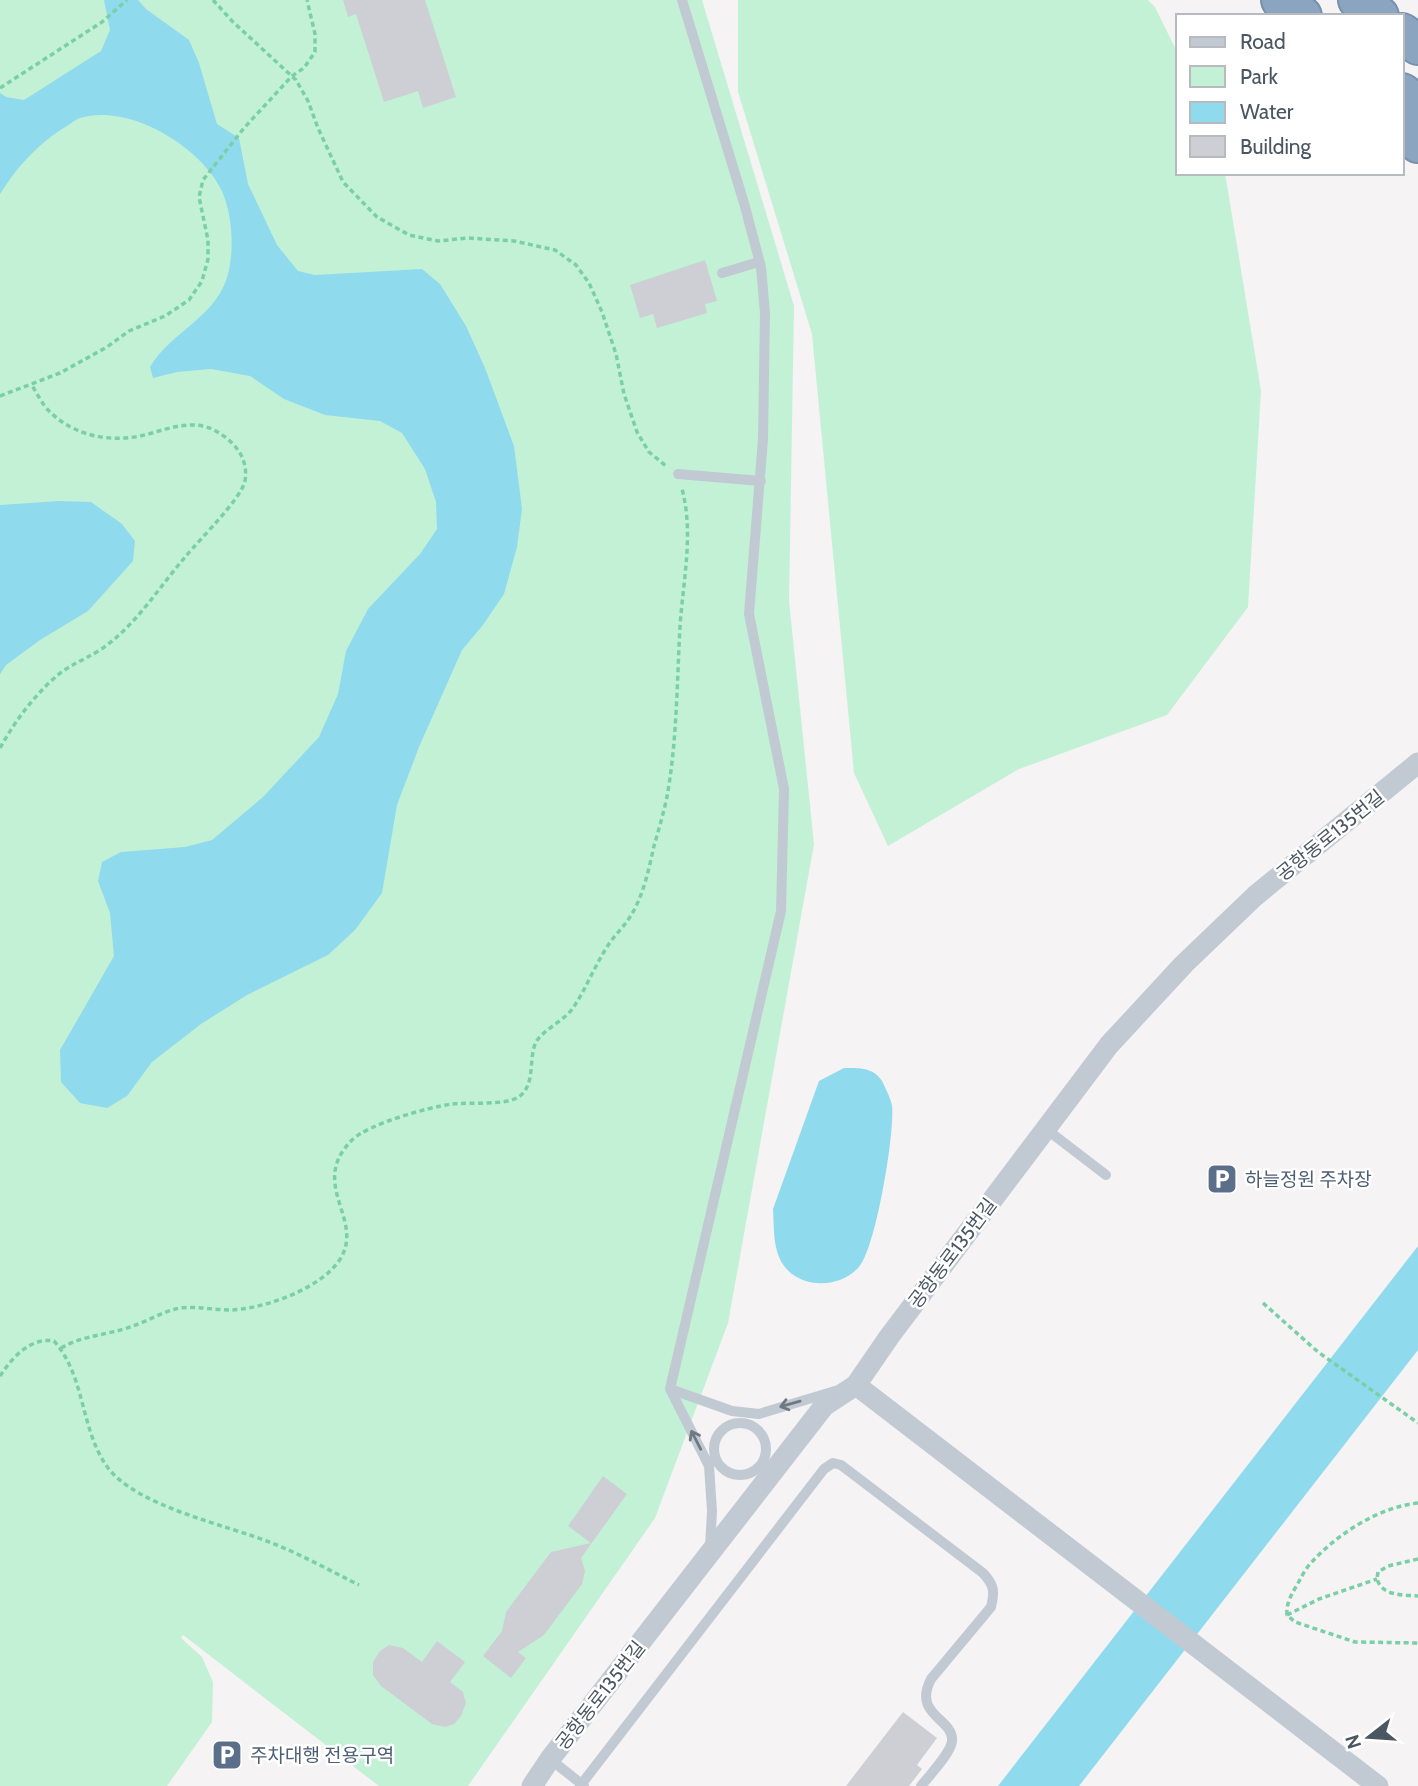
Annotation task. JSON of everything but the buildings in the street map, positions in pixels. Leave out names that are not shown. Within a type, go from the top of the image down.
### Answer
[{"type":"highway","points":[[1264,0],[1279,14]]},
{"type":"highway","points":[[1281,0],[1299,14]]},
{"type":"highway","points":[[1358,0],[1376,14]]},
{"type":"highway","points":[[1404,130],[1418,143]]},
{"type":"street","name":"공항동로135번길","points":[[532,1786],[709,1553],[767,1468],[824,1406],[856,1385],[888,1337],[1109,1045],[1184,964],[1255,896],[1418,763]]},
{"type":"street","points":[[856,1385],[1378,1786]]},
{"type":"lane","points":[[670,1389],[746,1418],[764,1439],[767,1468],[740,1475],[714,1464],[670,1389],[781,911],[784,789],[750,614],[761,481],[765,313],[759,262],[682,0]]},
{"type":"lane","points":[[722,273],[759,262]]},
{"type":"lane","points":[[678,474],[761,481]]},
{"type":"lane","points":[[1045,1129],[1107,1175]]},
{"type":"lane","points":[[709,1553],[715,1447],[721,1431],[759,1413],[856,1385]]},
{"type":"lane","points":[[550,1759],[582,1785],[824,1469],[833,1463],[841,1465],[992,1582],[994,1593],[991,1607],[931,1679],[927,1688],[926,1698],[931,1710],[951,1731],[953,1740],[950,1749],[921,1786]]},
{"type":"path","points":[[0,88],[102,22],[127,0]]},
{"type":"path","points":[[61,1348],[76,1339],[95,1337],[133,1326],[179,1308],[231,1310],[262,1304],[294,1293],[335,1267],[345,1252],[348,1227],[333,1177],[337,1160],[354,1138],[418,1110],[452,1104],[506,1102],[520,1096],[529,1083],[531,1059],[537,1040],[571,1011],[607,947],[631,916],[649,868],[668,790],[689,524],[678,474],[649,452],[637,432],[624,394],[616,354],[589,284],[576,265],[555,250],[514,241],[468,238],[438,241],[409,235],[377,217],[343,181],[308,101],[292,76],[213,0]]},
{"type":"path","points":[[0,396],[60,373],[107,347],[129,331],[165,316],[189,300],[202,281],[208,259],[208,240],[199,197],[203,180],[244,128],[292,76],[304,68],[315,52],[315,34],[307,0]]},
{"type":"path","points":[[0,748],[18,717],[48,684],[66,667],[101,650],[148,604],[235,499],[245,481],[244,464],[239,450],[227,436],[209,428],[187,425],[132,439],[110,439],[74,430],[48,410],[31,384]]},
{"type":"path","points":[[1263,1303],[1318,1352],[1418,1423]]},
{"type":"path","points":[[0,1376],[11,1360],[31,1345],[46,1339],[54,1341],[61,1348],[75,1376],[92,1436],[108,1469],[124,1482],[149,1498],[184,1514],[275,1544],[359,1585]]},
{"type":"path","points":[[1418,1503],[1403,1505],[1380,1514],[1347,1532],[1310,1563],[1286,1606],[1287,1615],[1295,1622],[1355,1642],[1418,1643]]},
{"type":"path","points":[[1418,1559],[1388,1566],[1378,1572],[1377,1579],[1382,1589],[1395,1594],[1418,1596]]},
{"type":"path","points":[[1287,1615],[1343,1590],[1377,1579]]},
{"type":"green space","points":[[0,0],[702,0],[794,306],[789,601],[814,844],[728,1323],[655,1518],[468,1786],[379,1786],[183,1635],[181,1638],[202,1657],[213,1682],[212,1722],[167,1786],[0,1786]]},
{"type":"green space","points":[[738,0],[1148,0],[1155,7],[1176,50],[1176,175],[1225,175],[1261,391],[1248,607],[1167,715],[1019,769],[888,846],[854,773],[812,334],[738,92]]},
{"type":"water","points":[[104,0],[138,0],[146,9],[189,40],[199,63],[217,124],[239,138],[248,184],[277,245],[298,271],[315,275],[422,269],[440,284],[466,326],[514,446],[522,509],[517,547],[504,594],[462,650],[419,747],[397,805],[382,893],[355,930],[328,955],[247,995],[201,1024],[152,1062],[127,1096],[107,1108],[80,1103],[61,1082],[60,1050],[114,956],[110,913],[98,881],[102,862],[121,852],[185,847],[212,840],[263,797],[319,737],[338,694],[346,651],[368,609],[420,554],[437,529],[436,502],[425,469],[402,433],[380,421],[325,415],[284,399],[250,376],[211,369],[177,372],[153,378],[150,367],[159,354],[216,299],[224,286],[231,260],[230,220],[222,191],[198,159],[181,145],[162,132],[120,117],[100,115],[80,118],[35,150],[0,194],[0,93],[6,97],[24,100],[101,51],[110,30]]},
{"type":"water","points":[[91,502],[122,524],[135,541],[133,561],[88,611],[40,640],[6,665],[0,674],[0,505]]},
{"type":"water","points":[[844,1068],[870,1071],[882,1081],[892,1106],[890,1139],[878,1215],[865,1256],[859,1267],[850,1275],[828,1283],[816,1283],[804,1281],[785,1268],[777,1251],[773,1209],[819,1081]]},
{"type":"water","points":[[1418,1246],[1418,1350],[1079,1786],[998,1786]]},
{"type":"place","name":"하늘정원 주차장","points":[[1222,1179]]},
{"type":"place","name":"주차대행 전용구역","points":[[227,1755]]}]
